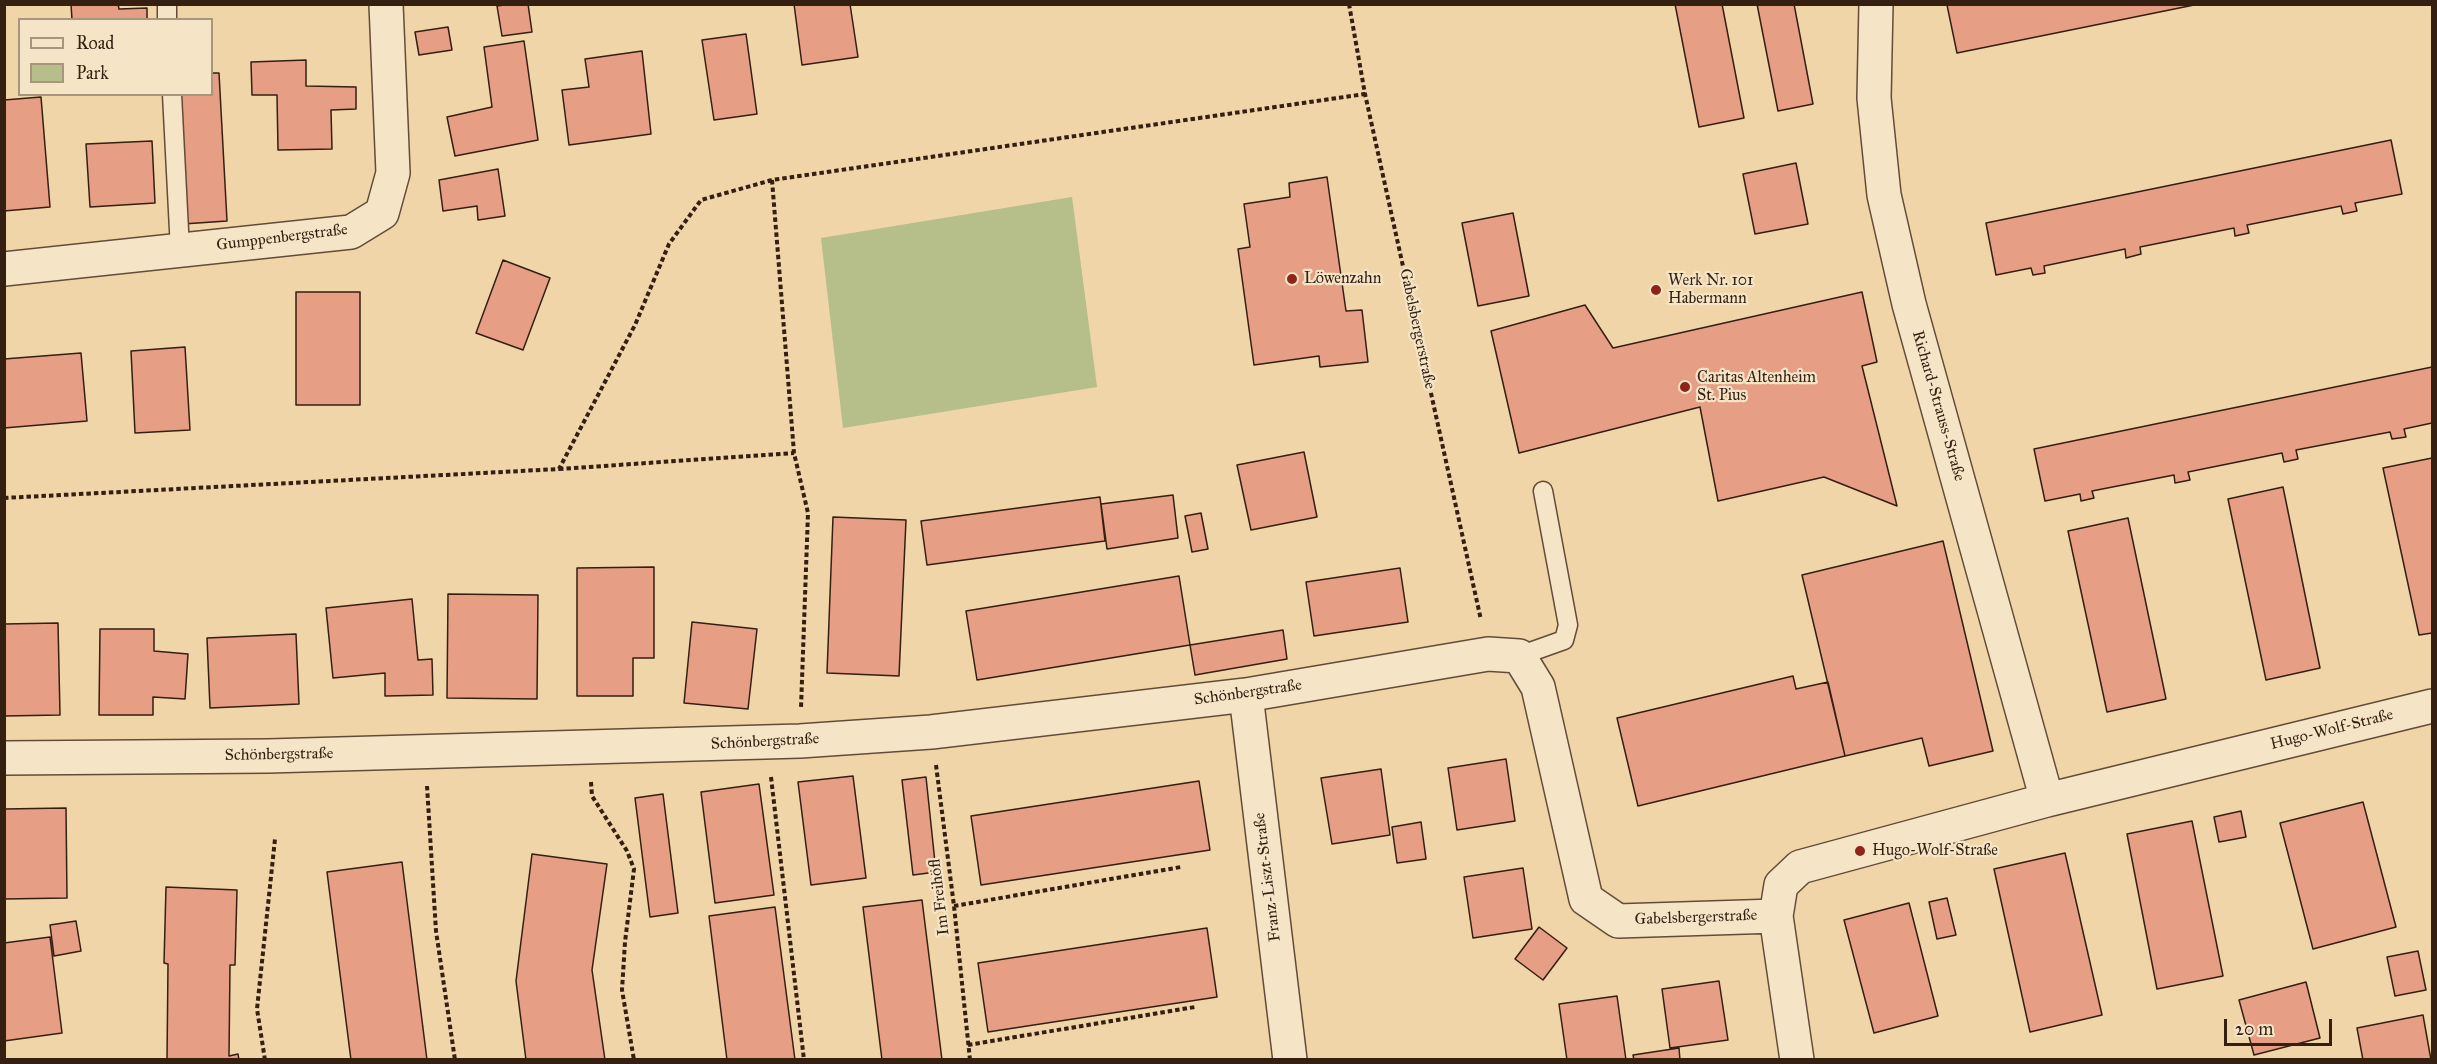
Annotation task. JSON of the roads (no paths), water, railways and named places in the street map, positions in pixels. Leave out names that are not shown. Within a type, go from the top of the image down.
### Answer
[{"type":"street","name":"Gumppenbergstraße","points":[[4,269],[351,232],[382,213],[393,173],[386,4]]},
{"type":"street","name":"Richard-Strauss-Straße","points":[[1876,4],[1874,98],[1884,195],[1909,304],[2047,800]]},
{"type":"street","name":"Schönbergstraße","points":[[4,758],[268,756],[800,741],[931,732],[1246,695],[1504,655]]},
{"type":"street","name":"Gabelsbergerstraße","points":[[1504,655],[1538,687],[1586,899],[1618,921],[1776,916],[1797,1059]]},
{"type":"street","name":"Franz-Liszt-Straße","points":[[1246,695],[1290,1059]]},
{"type":"street","name":"Hugo-Wolf-Straße","points":[[1776,916],[1781,885],[1800,867],[2047,800],[2433,706]]},
{"type":"lane","points":[[172,96],[180,250]]},
{"type":"lane","points":[[1504,655],[1564,640],[1568,625],[1543,491]]},
{"type":"place","name":"Löwenzahn","points":[[1292,279]]},
{"type":"place","name":"Werk Nr. 101 Habermann","points":[[1656,290]]},
{"type":"place","name":"Caritas Altenheim St. Pius","points":[[1685,387]]},
{"type":"place","name":"Hugo-Wolf-Straße","points":[[1860,851]]}]
